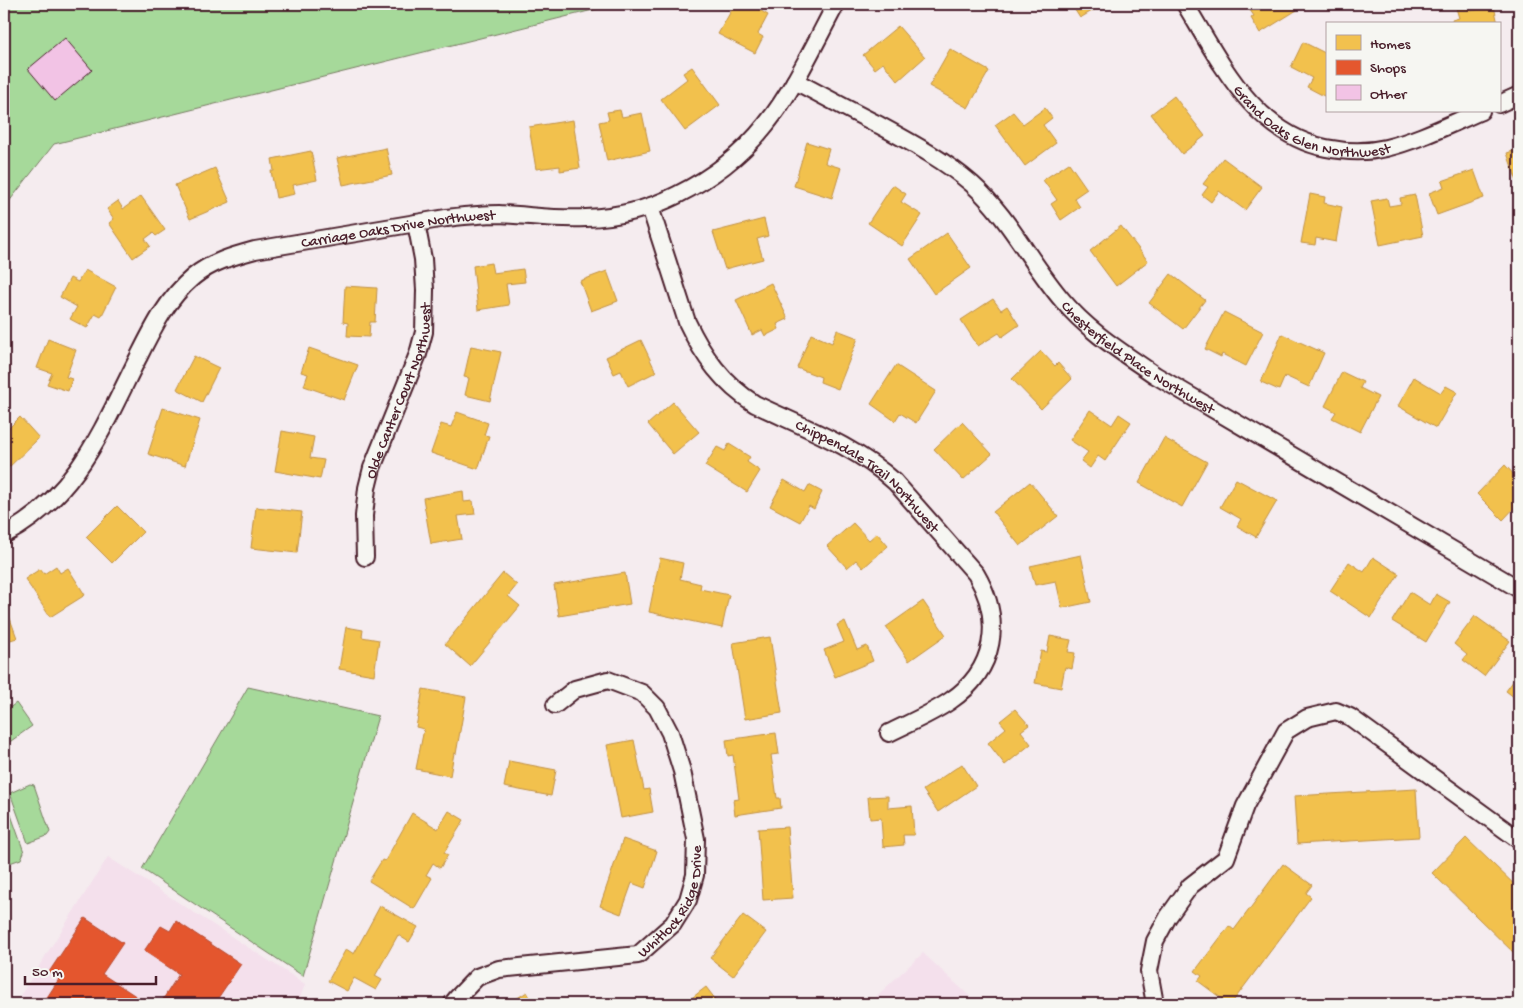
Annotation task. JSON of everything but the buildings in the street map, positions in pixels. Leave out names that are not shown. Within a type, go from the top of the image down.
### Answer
[{"type":"street","name":"Carriage Oaks Drive Northwest","points":[[4,535],[50,503],[81,467],[166,306],[194,276],[213,264],[248,252],[474,214],[500,214],[553,219],[588,218],[615,215],[650,207],[700,183],[737,156],[759,134],[794,81],[836,4]]},
{"type":"street","name":"Grand Oaks Glen Northwest","points":[[1184,4],[1248,101],[1274,125],[1290,136],[1307,143],[1349,152],[1384,148],[1415,139],[1479,112]]},
{"type":"street","name":"Chesterfield Place Northwest","points":[[794,81],[918,146],[940,159],[973,185],[1000,215],[1062,300],[1091,330],[1112,346],[1155,375],[1519,589]]},
{"type":"street","points":[[1500,104],[1519,95]]},
{"type":"street","name":"Chippendale Trail Northwest","points":[[650,207],[687,322],[704,354],[720,375],[741,395],[755,404],[852,451],[882,470],[895,482],[976,574],[985,588],[992,614],[993,629],[991,644],[985,659],[973,679],[965,689],[934,711],[889,733]]},
{"type":"street","name":"Olde Canter Court Northwest","points":[[365,556],[364,516],[370,474],[418,354],[424,332],[425,290],[416,223]]},
{"type":"street","name":"Whitlock Ridge Drive","points":[[452,1004],[477,977],[499,969],[638,955],[674,924],[688,900],[695,875],[696,839],[682,771],[670,733],[657,708],[642,693],[608,680],[575,689],[555,705]]},
{"type":"street","points":[[1155,1004],[1149,971],[1154,941],[1168,916],[1190,886],[1226,858],[1245,806],[1286,731],[1307,718],[1336,711],[1350,717],[1519,840]]},
{"type":"shaded area","points":[[108,857],[305,984],[298,1004],[15,1004]]},
{"type":"shaded area","points":[[923,953],[978,1004],[868,1004]]},
{"type":"green space","points":[[4,4],[617,4],[54,144],[4,208]]},
{"type":"green space","points":[[248,687],[378,716],[303,976],[142,869]]},
{"type":"green space","points":[[16,703],[32,726],[4,746],[4,712]]},
{"type":"green space","points":[[30,784],[34,785],[50,832],[47,836],[28,843],[10,793]]},
{"type":"green space","points":[[4,795],[24,852],[21,859],[4,865]]}]
